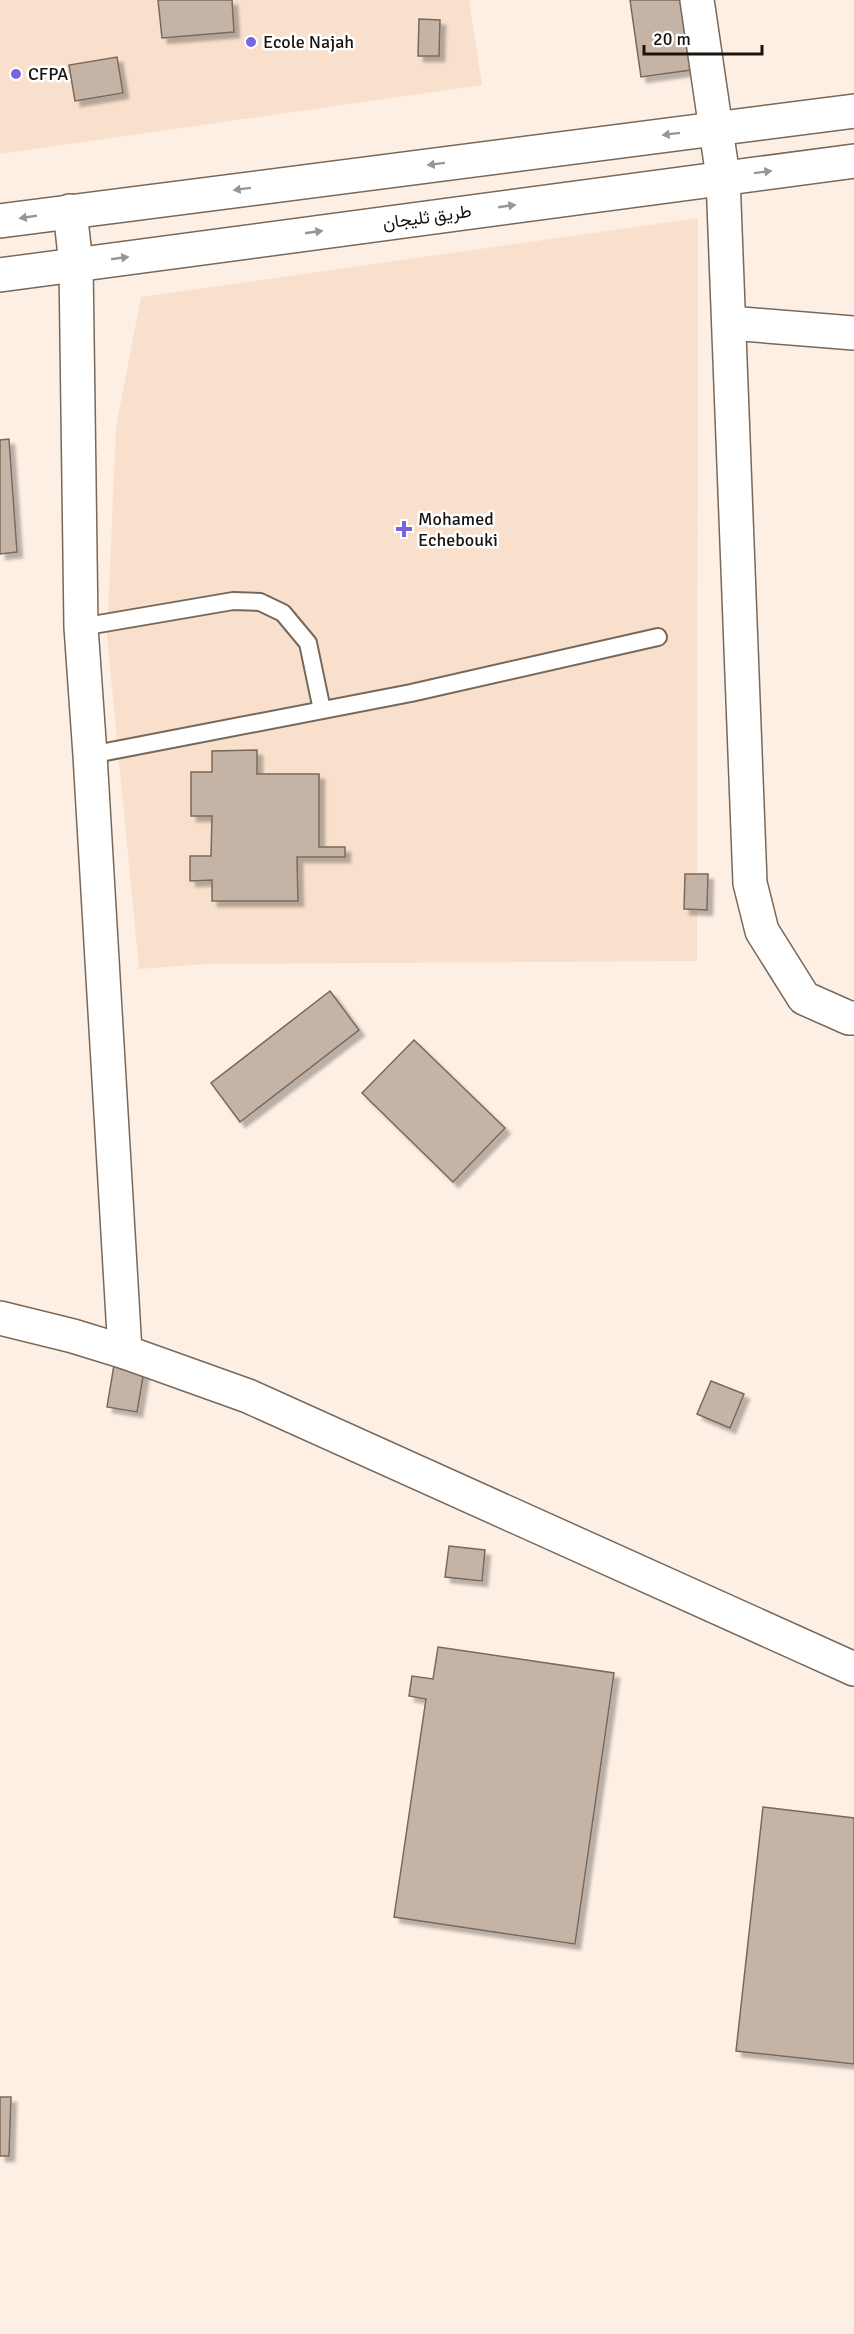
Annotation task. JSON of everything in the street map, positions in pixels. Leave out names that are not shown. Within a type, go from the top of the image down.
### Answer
[{"type":"street","points":[[697,0],[723,177],[750,883],[762,931],[804,998],[849,1018],[854,1018]]},
{"type":"street","points":[[0,221],[854,111]]},
{"type":"street","name":"طريق ثليجان","points":[[0,275],[854,160]]},
{"type":"street","points":[[70,211],[76,264],[81,627],[125,1352]]},
{"type":"street","points":[[729,323],[854,333]]},
{"type":"street","points":[[0,1318],[125,1352],[248,1396],[854,1669]]},
{"type":"lane","points":[[81,627],[233,601],[260,602],[283,613],[308,643],[322,710]]},
{"type":"lane","points":[[90,755],[411,693],[658,638]]},
{"type":"shaded area","name":"Ecole Najah","points":[[0,0],[469,0],[482,85],[0,154]]},
{"type":"shaded area","name":"Mohamed Echebouki","points":[[698,218],[697,961],[207,964],[139,969],[107,636],[116,427],[141,297]]},
{"type":"building","points":[[158,0],[232,0],[234,32],[162,38]]},
{"type":"building","points":[[630,0],[688,0],[698,69],[641,77]]},
{"type":"building","points":[[419,19],[440,20],[439,56],[418,56]]},
{"type":"building","points":[[117,57],[123,93],[75,101],[69,65]]},
{"type":"building","points":[[9,439],[17,552],[0,554],[0,440]]},
{"type":"building","points":[[257,750],[257,774],[319,774],[319,847],[345,847],[345,857],[297,857],[298,901],[212,901],[212,880],[190,881],[190,856],[211,856],[212,816],[191,816],[191,772],[212,772],[212,751]]},
{"type":"building","points":[[685,874],[708,874],[707,910],[684,909]]},
{"type":"building","points":[[330,991],[359,1030],[240,1122],[211,1083]]},
{"type":"building","points":[[414,1040],[505,1128],[453,1182],[362,1093]]},
{"type":"building","points":[[114,1365],[144,1371],[137,1412],[107,1407]]},
{"type":"building","points":[[711,1381],[744,1394],[730,1428],[697,1414]]},
{"type":"building","points":[[449,1546],[485,1550],[482,1581],[445,1577]]},
{"type":"building","points":[[438,1647],[614,1673],[575,1944],[394,1917],[426,1699],[409,1696],[412,1676],[433,1679]]},
{"type":"building","points":[[763,1807],[854,1818],[854,2064],[736,2051]]},
{"type":"building","points":[[0,2097],[11,2097],[9,2156],[0,2156]]},
{"type":"place","name":"Ecole Najah","points":[[251,42]]},
{"type":"place","name":"CFPA","points":[[16,74]]},
{"type":"place","name":"Mohamed Echebouki","points":[[404,529]]}]
